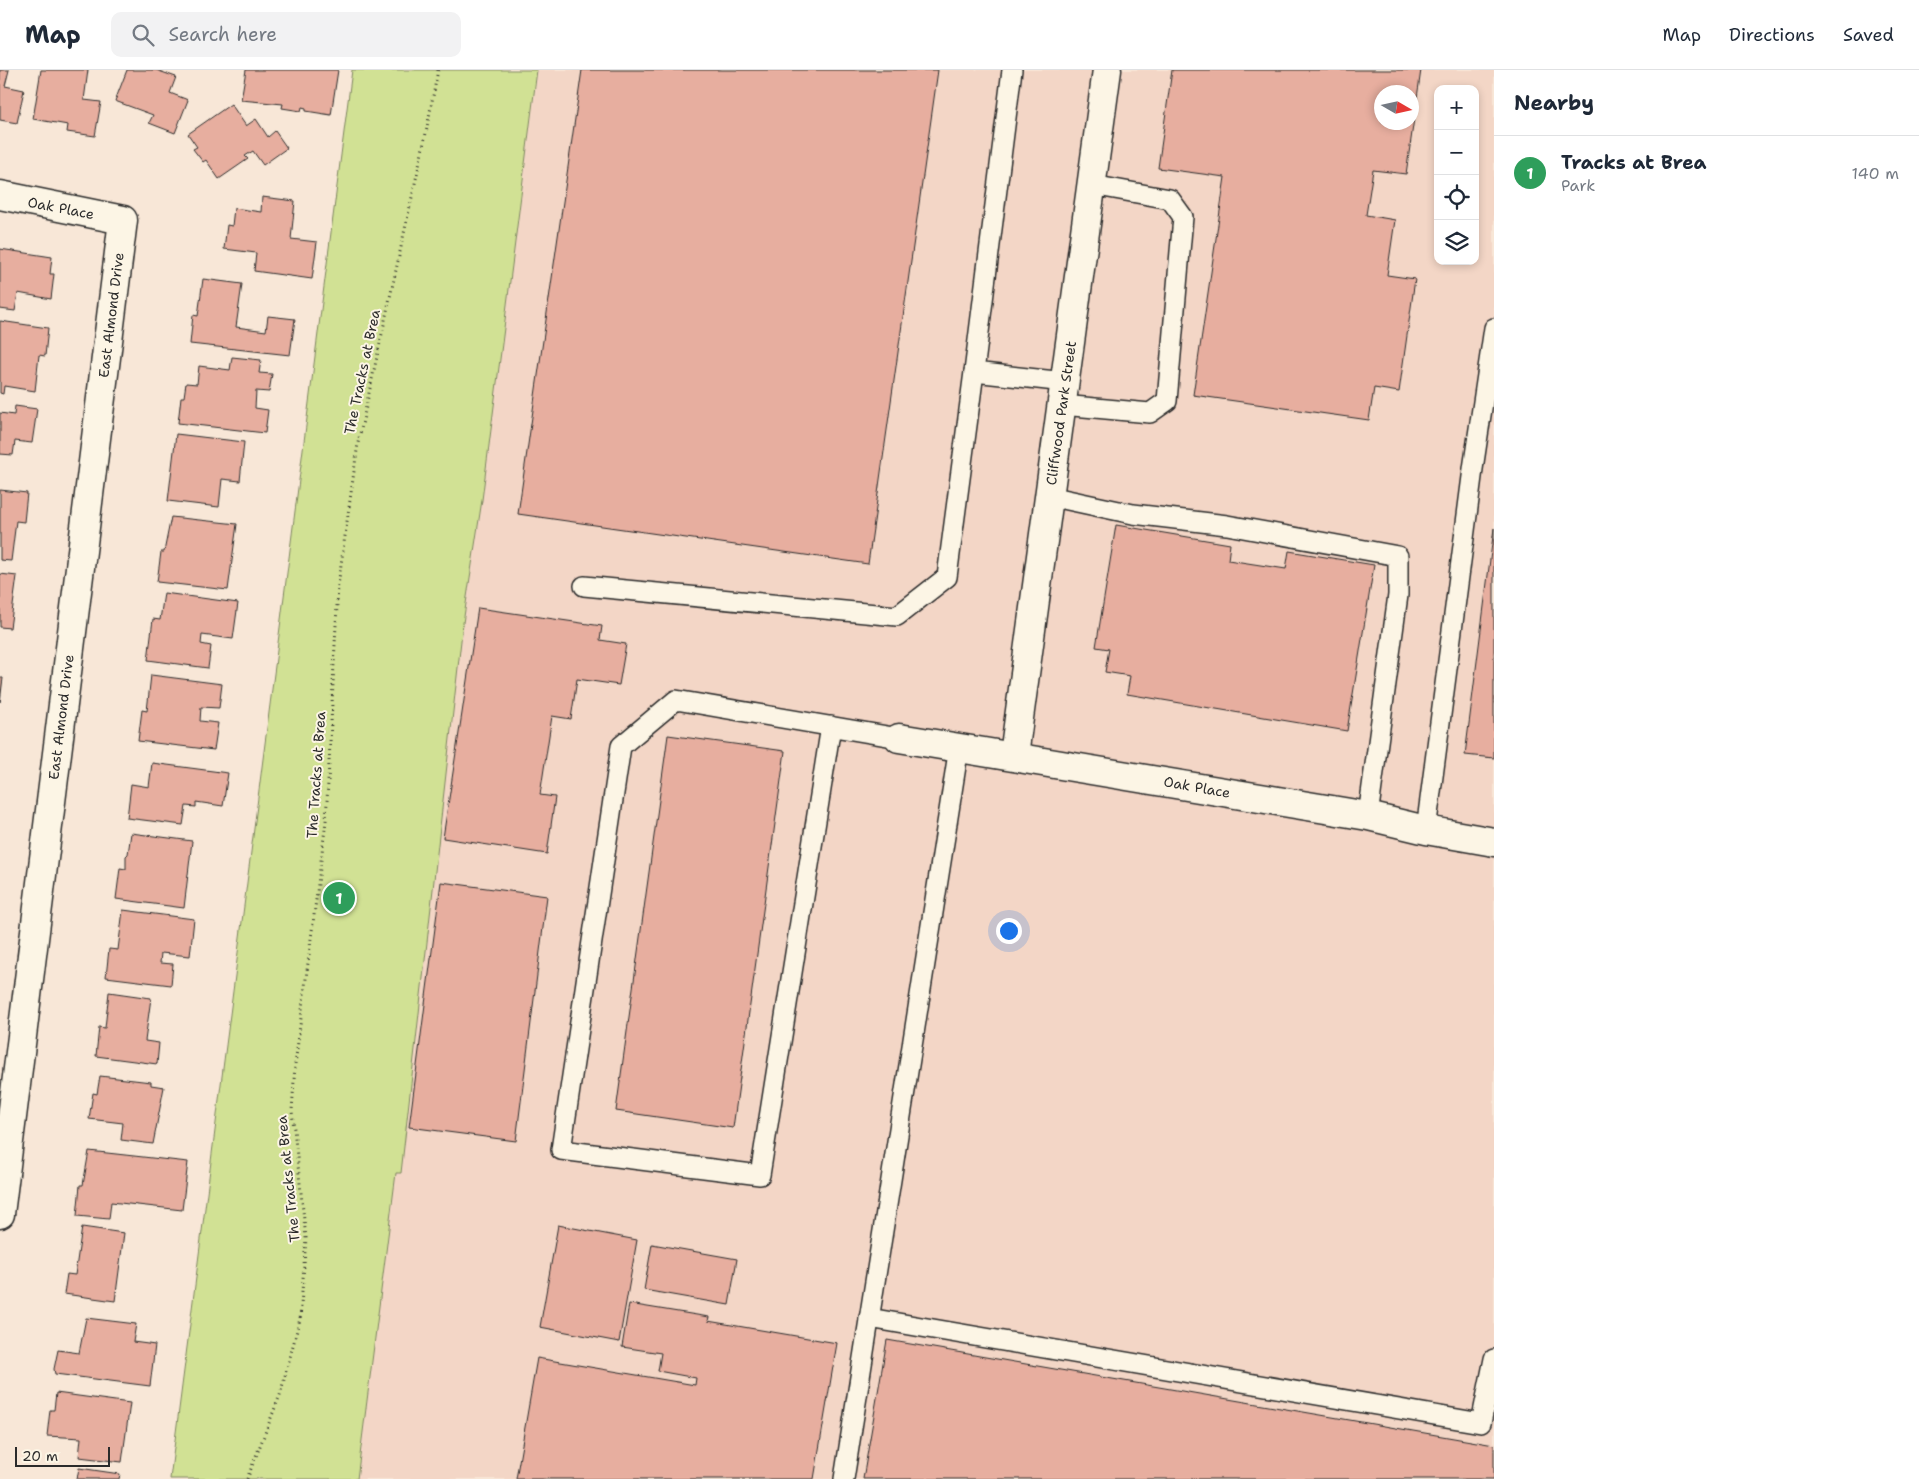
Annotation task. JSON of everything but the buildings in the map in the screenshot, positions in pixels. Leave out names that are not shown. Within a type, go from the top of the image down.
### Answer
[{"type":"street","name":"Cliffwood Park Street","points":[[1014,756],[1107,70]]},
{"type":"street","name":"Oak Place","points":[[0,195],[123,220]]},
{"type":"street","name":"East Almond Drive","points":[[0,1214],[123,220]]},
{"type":"street","name":"Oak Place","points":[[899,738],[1368,816],[1426,830],[1494,842]]},
{"type":"lane","points":[[584,586],[897,616],[947,577],[1012,70]]},
{"type":"lane","points":[[974,372],[1150,413],[1167,401],[1184,217],[1170,200],[1092,185]]},
{"type":"lane","points":[[1426,830],[1472,469],[1494,328]]},
{"type":"lane","points":[[1049,496],[1133,514],[1227,525],[1398,556],[1398,595],[1368,816]]},
{"type":"lane","points":[[830,726],[760,1175],[561,1150],[622,746],[676,700],[830,726],[899,738]]},
{"type":"lane","points":[[844,1479],[959,747]]},
{"type":"lane","points":[[869,1318],[1481,1423],[1494,1360]]},
{"type":"path","name":"The Tracks at Brea","points":[[246,1479],[280,1395],[300,1319],[306,1238],[292,1112],[295,1065],[326,821],[338,586],[358,443],[425,138],[438,70]]},
{"type":"shaded area","points":[[537,70],[1494,70],[1494,1479],[357,1479],[463,623],[482,500]]},
{"type":"green space","points":[[352,70],[537,70],[482,500],[463,623],[401,1173],[396,1173],[357,1479],[170,1479]]},
{"type":"place","name":"Tracks at Brea","points":[[339,898]]}]
